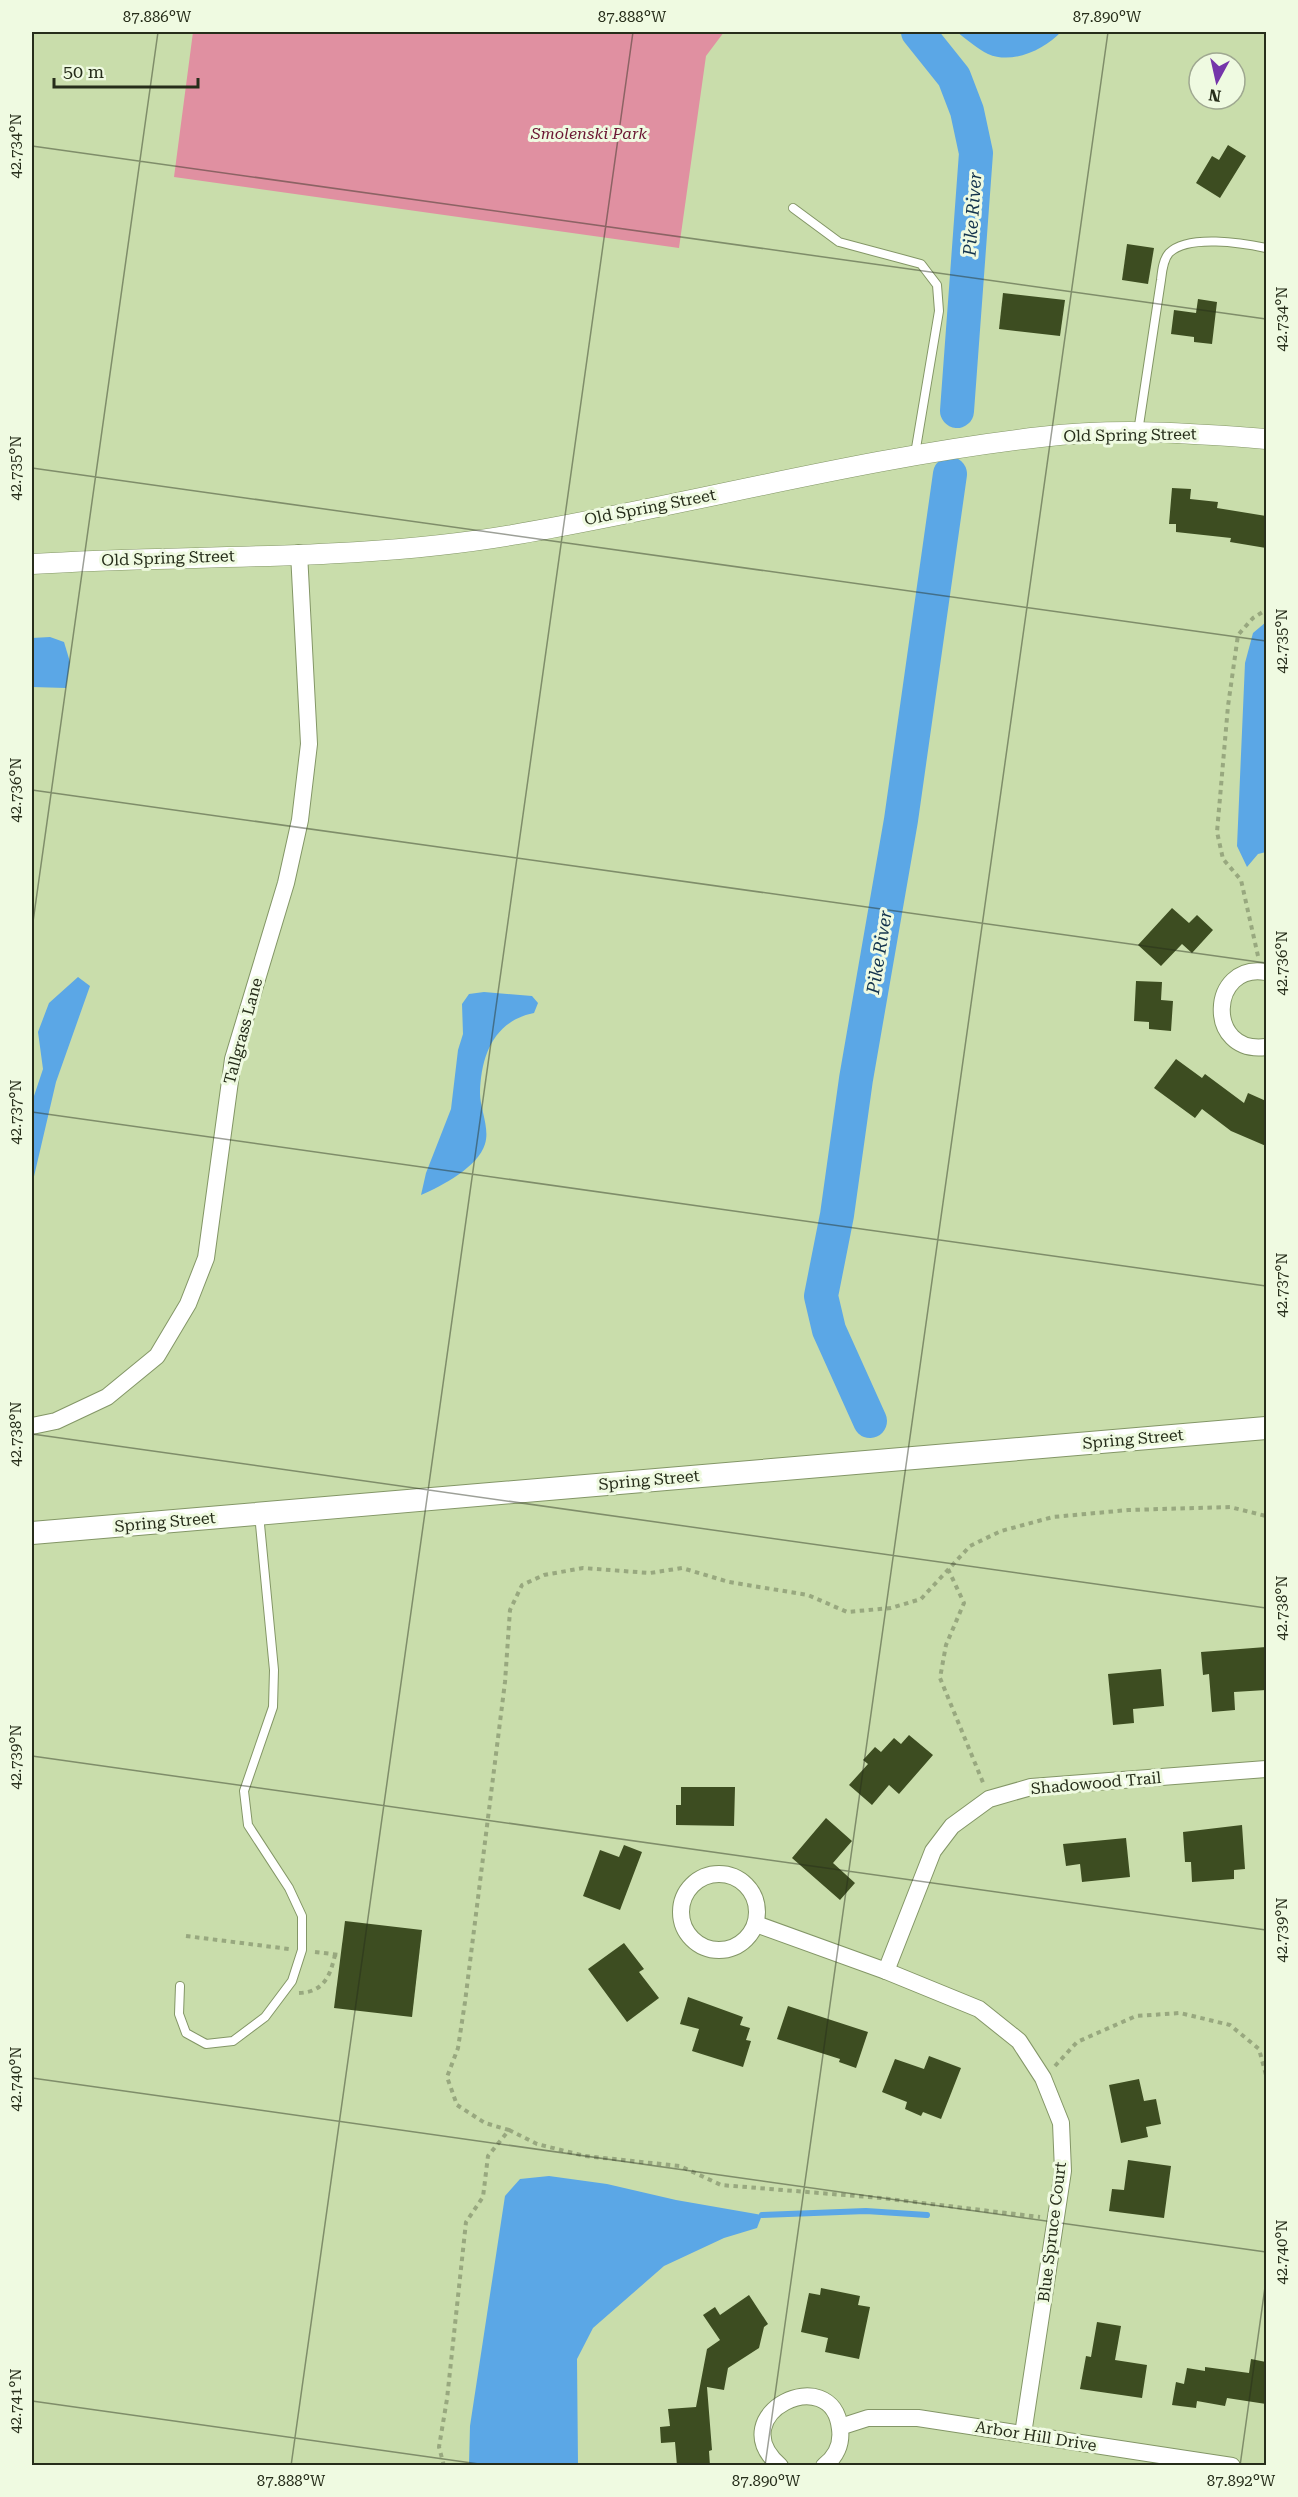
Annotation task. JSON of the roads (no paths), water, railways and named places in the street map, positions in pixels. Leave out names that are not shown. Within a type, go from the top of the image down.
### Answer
[{"type":"main road","name":"Spring Street","points":[[32,1533],[1266,1428]]},
{"type":"street","name":"Old Spring Street","points":[[32,564],[299,554],[434,546],[512,535],[946,448],[972,447],[1044,436],[1138,433],[1266,439]]},
{"type":"street","name":"Tallgrass Lane","points":[[32,1426],[56,1420],[107,1396],[157,1356],[188,1304],[206,1258],[233,1059],[286,883],[300,820],[309,744],[299,554]]},
{"type":"street","points":[[1264,972],[1247,973],[1236,979],[1227,989],[1222,1001],[1221,1014],[1225,1027],[1233,1038],[1244,1045],[1266,1047]]},
{"type":"street","name":"Shadowood Trail","points":[[886,1971],[933,1851],[952,1826],[989,1799],[1031,1787],[1266,1769]]},
{"type":"street","points":[[730,1875],[750,1889],[756,1900],[756,1924],[741,1945],[728,1950],[715,1951],[691,1940],[680,1916],[681,1902],[696,1882],[706,1876],[730,1875]]},
{"type":"street","name":"Blue Spruce Court","points":[[756,1924],[886,1971],[979,2009],[1019,2041],[1043,2078],[1060,2123],[1063,2170],[1023,2434]]},
{"type":"street","points":[[780,2466],[766,2448],[763,2436],[768,2418],[779,2403],[791,2397],[816,2398],[827,2405],[840,2427],[841,2439],[837,2451],[824,2466]]},
{"type":"street","name":"Arbor Hill Drive","points":[[840,2427],[868,2418],[918,2418],[1232,2466]]},
{"type":"lane","points":[[793,208],[839,242],[921,264],[937,285],[939,311],[915,454]]},
{"type":"lane","points":[[1138,433],[1161,279],[1165,260],[1170,252],[1194,244],[1221,241],[1266,248]]},
{"type":"lane","points":[[180,1986],[179,2014],[186,2033],[206,2044],[233,2041],[265,2017],[288,1986],[302,1950],[302,1916],[289,1888],[248,1825],[244,1791],[273,1707],[274,1670],[258,1514]]},
{"type":"water","points":[[957,32],[1061,32],[1028,54],[1008,58],[988,54]]},
{"type":"water","points":[[1266,622],[1266,852],[1258,854],[1247,867],[1237,846],[1245,663],[1253,633]]},
{"type":"water","points":[[50,637],[64,642],[70,662],[66,688],[32,687],[32,638]]},
{"type":"water","points":[[78,977],[90,986],[56,1082],[32,1185],[32,1102],[43,1069],[38,1032],[49,1003]]},
{"type":"water","points":[[484,992],[532,996],[538,1003],[534,1013],[520,1017],[500,1032],[487,1053],[480,1093],[486,1125],[485,1144],[481,1152],[458,1175],[421,1195],[426,1173],[451,1109],[458,1050],[463,1034],[462,1004],[469,994]]},
{"type":"water","points":[[549,2176],[607,2184],[676,2200],[762,2215],[757,2228],[724,2238],[664,2266],[593,2328],[577,2359],[578,2465],[469,2465],[470,2426],[505,2196],[520,2179]]},
{"type":"waterway","name":"Pike River","points":[[918,32],[954,77],[967,111],[976,153],[957,411]]},
{"type":"waterway","name":"Pike River","points":[[870,1421],[829,1330],[821,1296],[837,1215],[856,1079],[901,820],[950,474]]},
{"type":"waterway","points":[[762,2215],[866,2211],[927,2215]]},
{"type":"park label","name":"Smolenski Park","points":[[589,133]]}]
